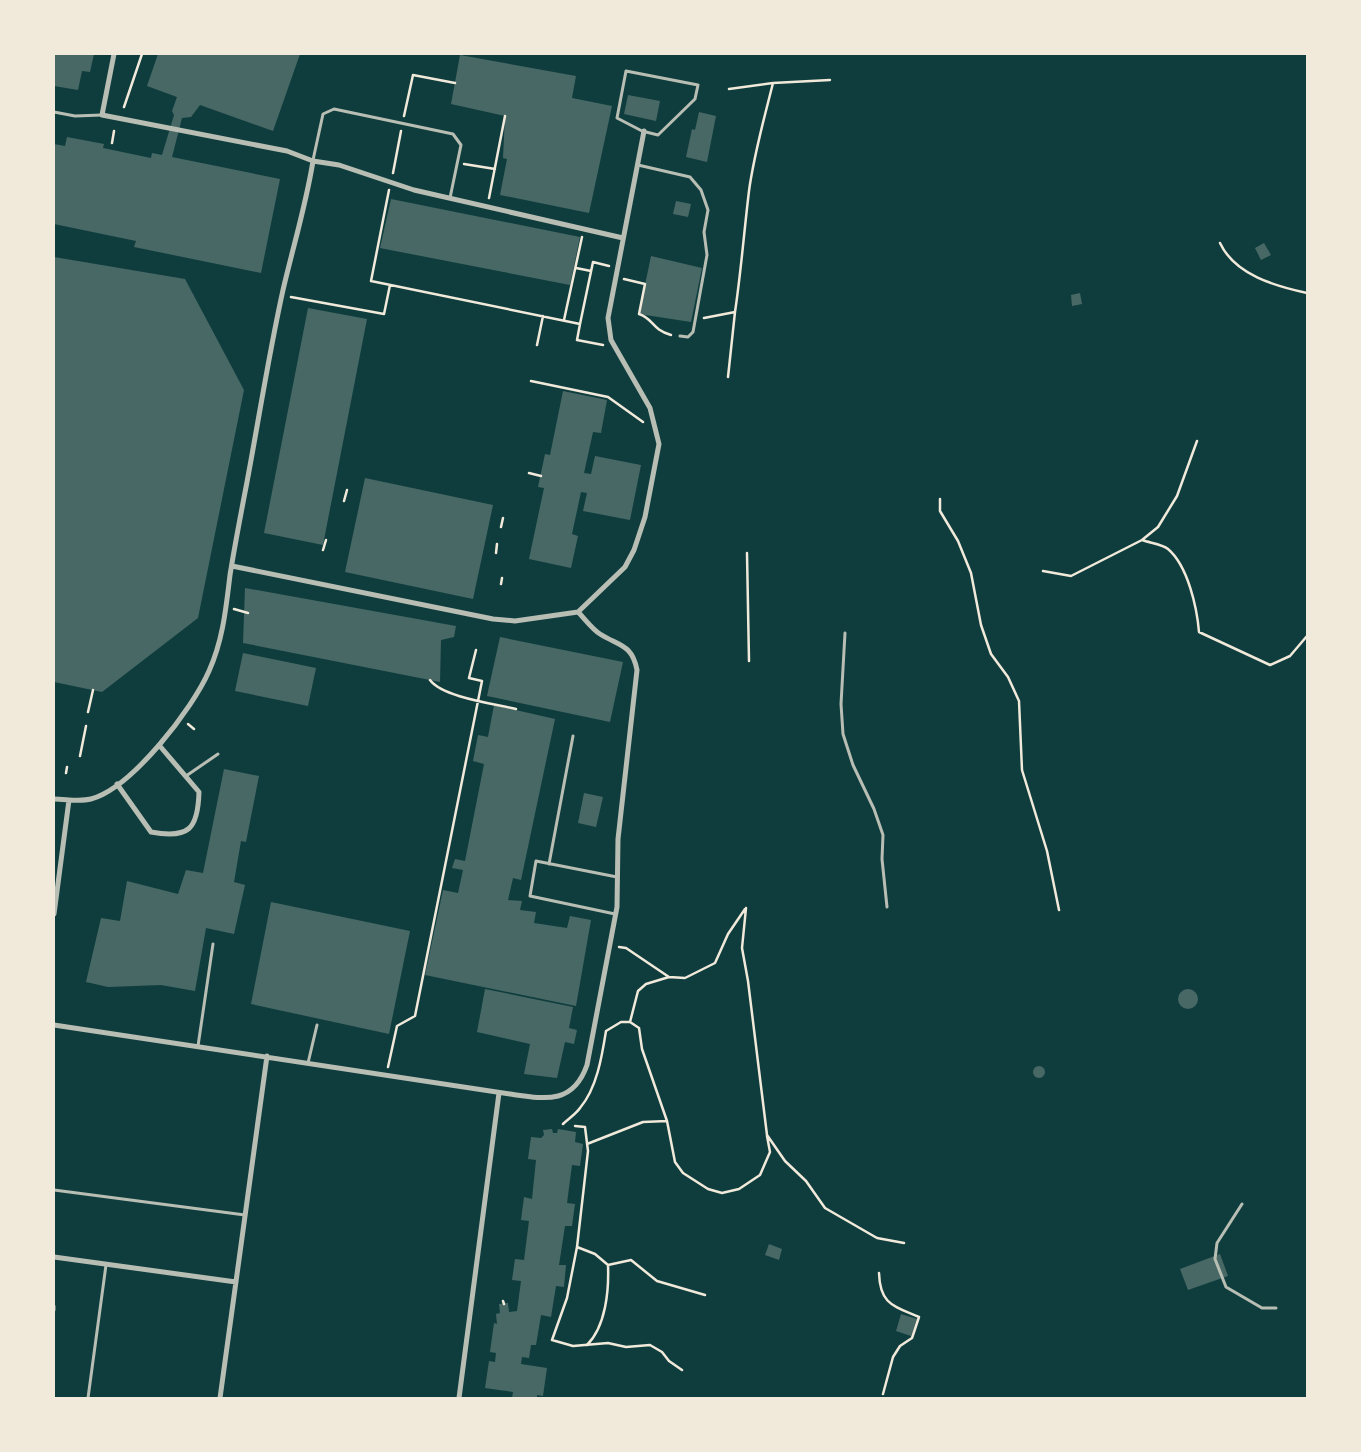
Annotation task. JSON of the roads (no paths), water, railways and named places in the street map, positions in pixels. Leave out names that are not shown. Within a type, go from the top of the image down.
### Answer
[{"type":"street","points":[[114,54],[102,115],[287,151],[313,161],[339,164],[391,182],[450,198],[623,238]]},
{"type":"street","points":[[232,566],[493,619],[514,621],[578,612],[625,567],[634,550],[647,508],[659,444],[650,408],[610,340],[608,318],[644,131]]},
{"type":"street","points":[[54,799],[69,800],[97,797],[117,784],[160,745],[196,696],[209,671],[221,639],[232,566],[282,295],[307,194],[313,161]]},
{"type":"street","points":[[54,1025],[267,1056],[499,1093],[543,1098],[557,1097],[571,1090],[582,1078],[589,1057],[616,914],[618,839],[638,670],[635,658],[625,646],[599,634],[578,612]]},
{"type":"street","points":[[117,784],[151,832],[173,836],[188,829],[198,815],[199,792],[160,745]]},
{"type":"street","points":[[54,914],[69,800]]},
{"type":"street","points":[[220,1398],[267,1056]]},
{"type":"street","points":[[459,1398],[499,1093]]},
{"type":"street","points":[[54,1257],[236,1282]]},
{"type":"lane","points":[[626,71],[698,85],[695,99],[658,135],[644,131],[617,118],[626,71]]},
{"type":"lane","points":[[313,161],[323,114],[334,110],[453,134],[462,145],[450,198]]},
{"type":"lane","points":[[54,112],[75,116],[102,115]]},
{"type":"lane","points":[[637,165],[690,177],[701,190],[708,210],[704,232],[707,254],[693,332],[688,337],[680,336]]},
{"type":"lane","points":[[845,633],[841,704],[844,734],[853,765],[874,810],[883,835],[882,859],[887,907]]},
{"type":"lane","points":[[549,864],[573,736]]},
{"type":"lane","points":[[186,776],[218,754]]},
{"type":"lane","points":[[616,914],[530,896],[536,861],[617,877]]},
{"type":"lane","points":[[198,1046],[213,944]]},
{"type":"lane","points":[[308,1063],[317,1025]]},
{"type":"lane","points":[[54,1190],[245,1215]]},
{"type":"lane","points":[[1242,1204],[1217,1243],[1215,1259],[1226,1286],[1262,1308],[1276,1308]]},
{"type":"lane","points":[[88,1398],[106,1264]]}]
